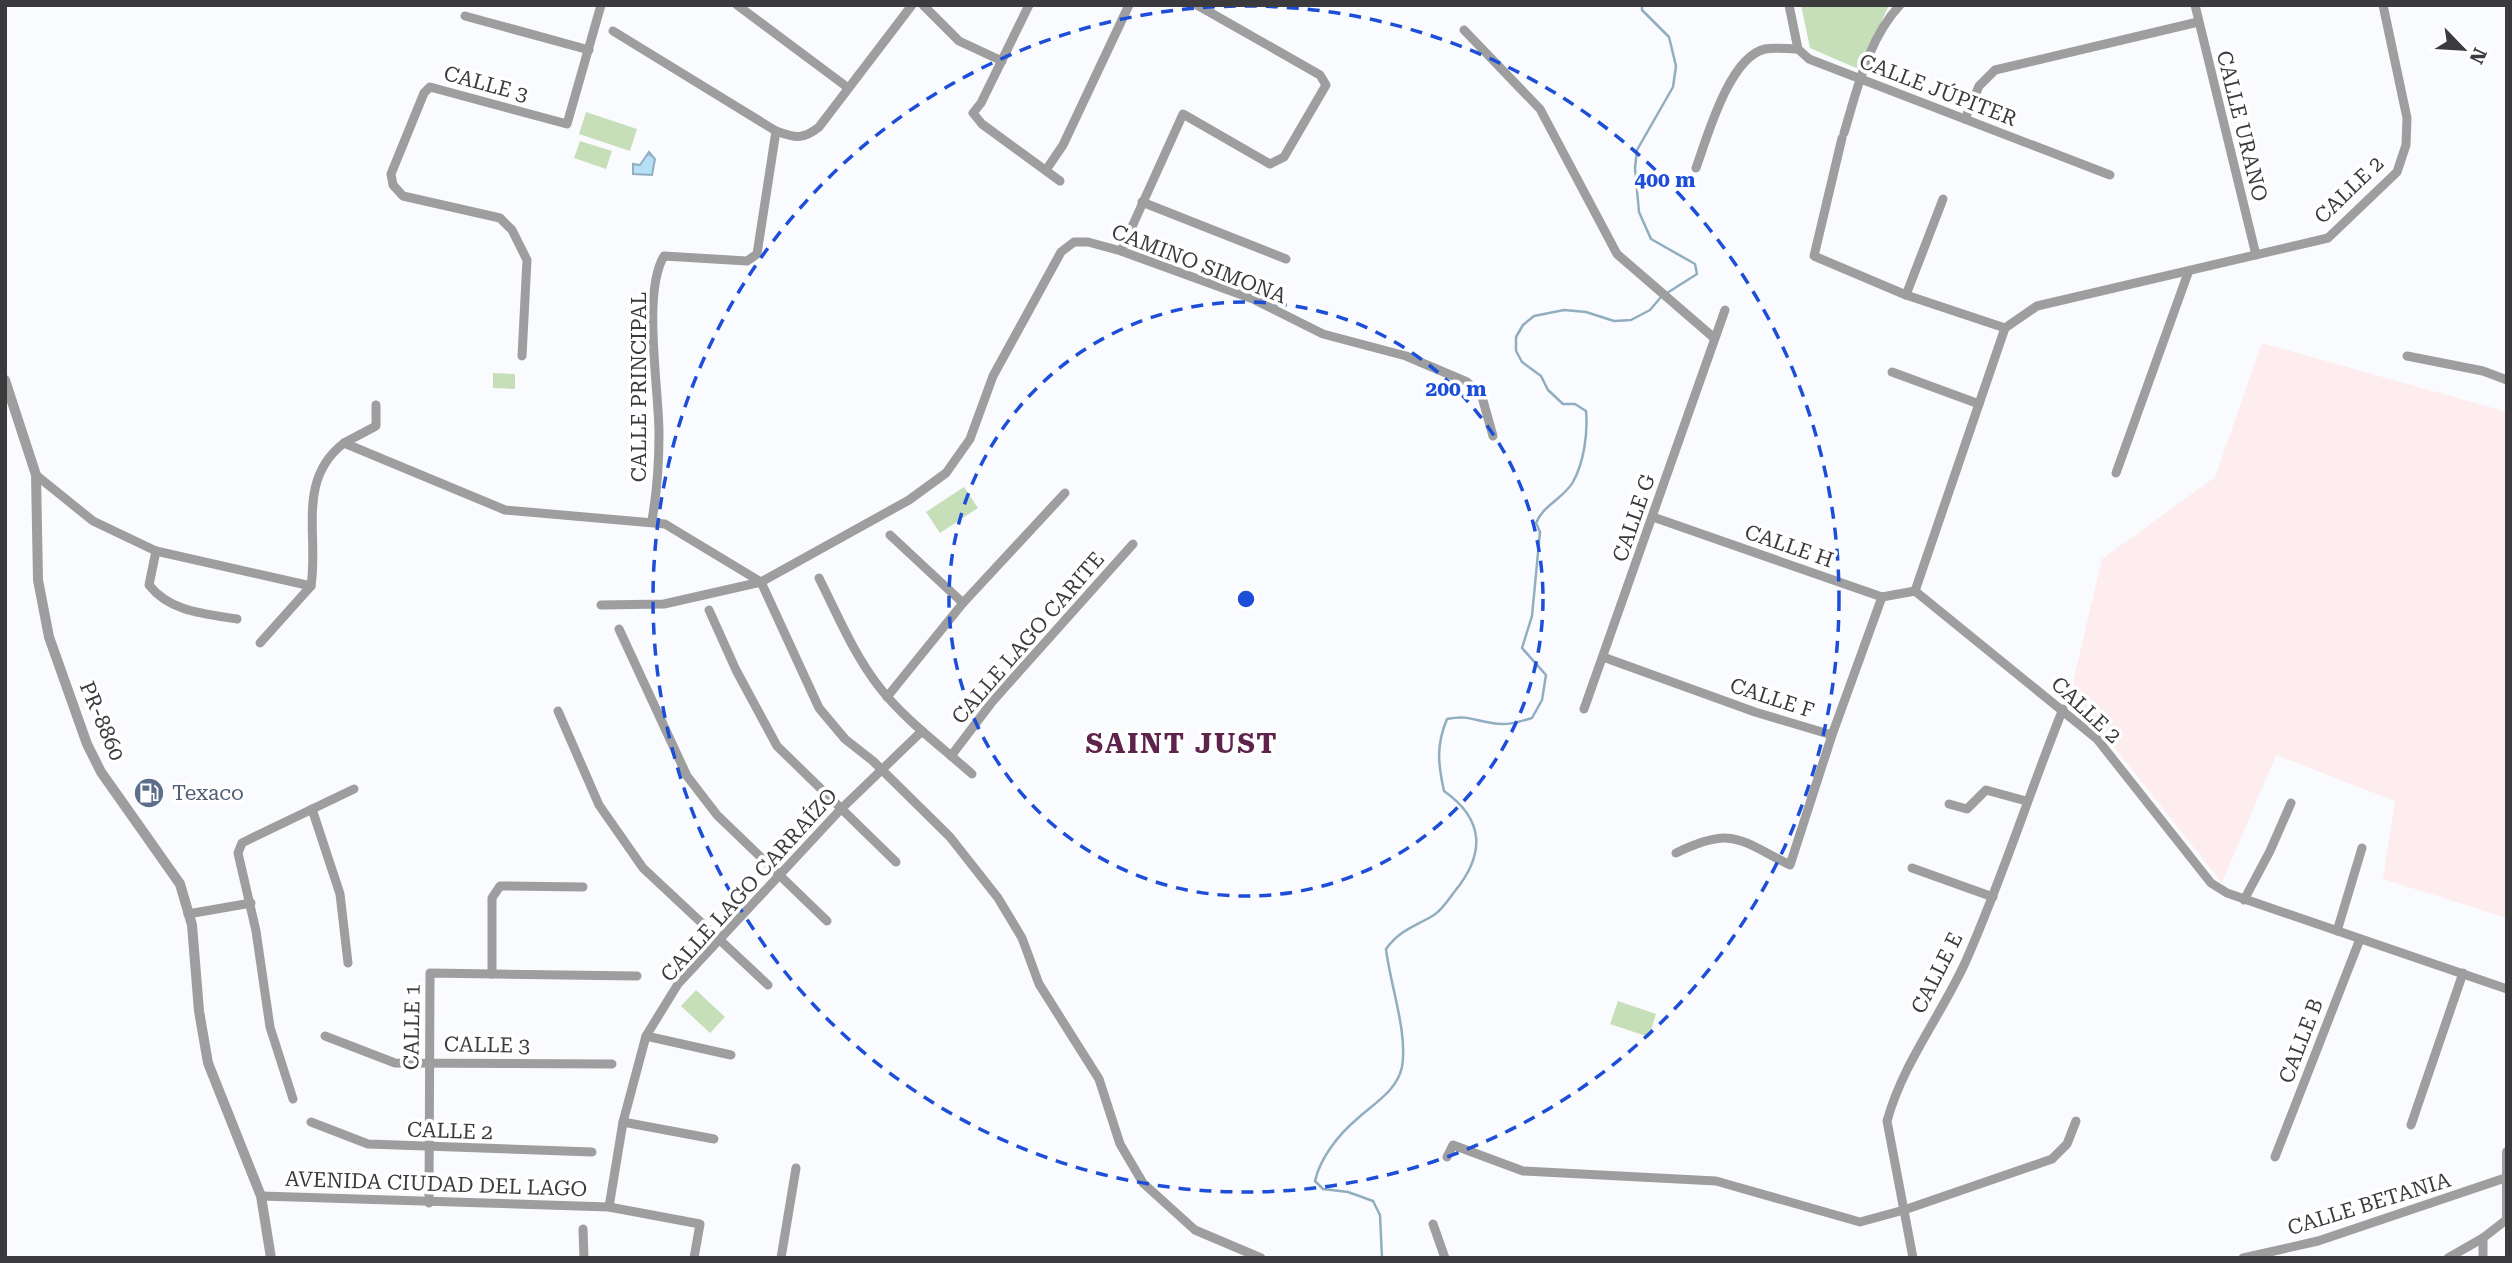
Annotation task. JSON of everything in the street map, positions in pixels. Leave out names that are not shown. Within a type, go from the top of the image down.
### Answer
[{"type":"street","name":"CALLE 3","points":[[522,356],[527,260],[512,230],[500,219],[403,196],[393,185],[391,174],[424,93],[430,87],[567,124],[601,5]]},
{"type":"street","points":[[737,5],[847,87]]},
{"type":"street","points":[[613,31],[776,131],[795,139],[808,136],[819,127],[912,5]]},
{"type":"street","points":[[923,5],[959,41],[1002,61]]},
{"type":"street","points":[[1029,5],[973,113],[982,124],[1060,181]]},
{"type":"street","points":[[1046,170],[1063,145],[1129,5]]},
{"type":"street","points":[[1121,251],[1183,114],[1270,164],[1284,157],[1326,85],[1320,75],[1197,5]]},
{"type":"street","points":[[1696,169],[1723,94],[1737,70],[1763,50],[1798,48],[1789,5]]},
{"type":"street","points":[[1900,5],[1884,22],[1861,79],[1843,135],[1814,256],[1906,295],[2005,328],[1915,591]]},
{"type":"street","name":"CALLE URANO","points":[[2196,5],[2256,255]]},
{"type":"street","name":"CALLE 2","points":[[2005,328],[2037,306],[2189,273],[2328,238],[2397,172],[2406,145],[2407,118],[2383,5]]},
{"type":"street","points":[[465,16],[589,50]]},
{"type":"street","points":[[1965,119],[1979,86],[1995,70],[2198,22]]},
{"type":"street","points":[[1464,30],[1540,109],[1617,254],[1713,337]]},
{"type":"street","name":"CALLE JÚPITER","points":[[1798,48],[1809,59],[2110,175]]},
{"type":"street","name":"CALLE PRINCIPAL","points":[[652,520],[659,436],[653,327],[657,267],[664,256],[747,261],[757,254],[776,131]]},
{"type":"street","points":[[1906,295],[1942,199]]},
{"type":"street","points":[[1142,202],[1286,259]]},
{"type":"street","name":"CAMINO SIMONA","points":[[601,605],[664,604],[761,582],[909,500],[946,473],[970,439],[993,376],[1061,252],[1074,242],[1088,242],[1121,251],[1253,299],[1323,334],[1406,356],[1467,382],[1482,397],[1493,436]]},
{"type":"street","points":[[2116,474],[2189,273]]},
{"type":"street","name":"CALLE G","points":[[1584,709],[1653,517],[1713,337],[1725,310]]},
{"type":"street","points":[[2407,356],[2483,371],[2507,380]]},
{"type":"street","points":[[1892,372],[1979,404]]},
{"type":"street","name":"PR-8860","points":[[5,380],[36,475],[38,580],[50,640],[87,744],[101,772],[180,884],[188,914],[208,1063],[261,1196],[271,1258]]},
{"type":"street","points":[[260,643],[311,586],[316,559],[310,517],[320,470],[333,452],[344,443],[376,426],[376,405]]},
{"type":"street","points":[[344,443],[505,510],[652,520],[674,528],[761,582],[819,708],[845,739],[882,770],[950,837],[998,898],[1022,938],[1039,984],[1099,1079],[1119,1144],[1143,1183],[1195,1230],[1261,1258]]},
{"type":"street","points":[[36,475],[93,521],[156,551],[311,586]]},
{"type":"street","points":[[887,697],[963,603],[1065,493]]},
{"type":"street","name":"CALLE H","points":[[1653,517],[1882,597],[1915,591]]},
{"type":"street","points":[[890,535],[963,603]]},
{"type":"street","name":"CALLE LAGO CARITE","points":[[951,756],[992,702],[1133,544]]},
{"type":"street","points":[[156,551],[149,585],[161,600],[195,612],[237,619]]},
{"type":"street","points":[[819,578],[857,655],[887,697],[972,774]]},
{"type":"street","name":"CALLE 2","points":[[1915,591],[2097,739],[2211,883],[2244,900],[2507,989]]},
{"type":"street","name":"CALLE F","points":[[1603,657],[1755,712],[1832,735],[1882,597]]},
{"type":"street","points":[[709,610],[736,670],[777,746],[840,810],[897,862]]},
{"type":"street","points":[[619,629],[687,776],[717,815],[827,921]]},
{"type":"street","name":"CALLE E","points":[[1913,1258],[1888,1121],[1893,1100],[1914,1054],[1964,966],[1993,897],[2026,801],[2063,709]]},
{"type":"street","points":[[558,711],[599,805],[643,868],[768,985]]},
{"type":"street","name":"CALLE LAGO CARRAÍZO","points":[[609,1207],[623,1122],[646,1036],[678,985],[840,810],[922,731]]},
{"type":"street","points":[[1676,853],[1717,836],[1744,842],[1790,865],[1831,746],[1832,735]]},
{"type":"street","points":[[293,1099],[270,1027],[251,903],[238,853],[242,844],[354,789]]},
{"type":"street","points":[[1950,804],[1966,809],[1986,790],[2026,801]]},
{"type":"street","points":[[2244,900],[2291,803]]},
{"type":"street","points":[[312,809],[340,894],[348,963]]},
{"type":"street","points":[[2337,931],[2362,848]]},
{"type":"street","points":[[1912,869],[1993,897]]},
{"type":"street","points":[[492,974],[492,898],[500,887],[583,887]]},
{"type":"street","points":[[188,914],[251,903]]},
{"type":"street","name":"CALLE B","points":[[2275,1157],[2360,939]]},
{"type":"street","points":[[2411,1125],[2463,973]]},
{"type":"street","name":"CALLE 1","points":[[429,1203],[430,974],[637,976]]},
{"type":"street","name":"CALLE 3","points":[[325,1036],[395,1063],[612,1064]]},
{"type":"street","points":[[646,1036],[731,1055]]},
{"type":"street","points":[[1447,1157],[1453,1145],[1523,1171],[1716,1181],[1860,1222],[1904,1210],[2052,1159],[2067,1144],[2076,1121]]},
{"type":"street","name":"CALLE 2","points":[[311,1122],[368,1144],[592,1152]]},
{"type":"street","points":[[623,1122],[713,1139]]},
{"type":"street","points":[[2448,1258],[2506,1221],[2507,1152]]},
{"type":"street","points":[[781,1258],[796,1168]]},
{"type":"street","name":"CALLE BETANIA","points":[[2243,1258],[2318,1241],[2505,1178]]},
{"type":"street","name":"AVENIDA CIUDAD DEL LAGO","points":[[261,1196],[609,1207],[700,1224],[694,1258]]},
{"type":"street","points":[[1433,1223],[1445,1258]]},
{"type":"street","points":[[583,1229],[584,1258]]},
{"type":"street","points":[[2483,1238],[2483,1258]]},
{"type":"shaded area","points":[[2262,343],[2507,412],[2507,918],[2383,879],[2395,801],[2276,755],[2222,883],[2102,732],[2069,699],[2102,559],[2215,477]]},
{"type":"green space","points":[[1801,5],[1889,5],[1862,65],[1856,68],[1810,48]]},
{"type":"green space","points":[[586,112],[637,129],[630,151],[579,134]]},
{"type":"green space","points":[[580,141],[612,151],[606,169],[574,158]]},
{"type":"green space","points":[[493,373],[515,374],[515,389],[493,388]]},
{"type":"green space","points":[[964,487],[978,508],[940,533],[926,512]]},
{"type":"green space","points":[[696,990],[725,1017],[710,1033],[681,1006]]},
{"type":"green space","points":[[1618,1001],[1656,1014],[1649,1037],[1610,1024]]},
{"type":"water","points":[[649,152],[655,159],[652,175],[633,174],[633,164],[640,165]]},
{"type":"waterway","points":[[1642,5],[1642,10],[1669,37],[1676,66],[1673,87],[1637,150],[1635,168],[1639,212],[1651,239],[1695,264],[1697,274],[1667,293]]},
{"type":"waterway","points":[[1382,1258],[1380,1215],[1373,1201],[1348,1192],[1323,1189],[1315,1181],[1321,1164],[1337,1139],[1390,1090],[1402,1067],[1401,1024],[1386,949],[1402,933],[1443,907],[1465,877],[1476,851],[1476,838],[1467,814],[1444,791],[1439,755],[1447,719],[1465,718],[1497,724],[1512,723],[1532,718],[1542,700],[1546,675],[1522,648],[1532,616],[1540,532],[1536,523],[1543,511],[1573,482],[1584,447],[1586,411],[1575,404],[1563,404],[1548,390],[1541,376],[1522,362],[1516,351],[1516,337],[1523,325],[1534,316],[1564,310],[1586,312],[1614,321],[1631,320],[1650,310],[1661,297]]},
{"type":"place","name":"Texaco","points":[[149,793]]},
{"type":"district","name":"SAINT JUST","points":[[1182,743]]}]
